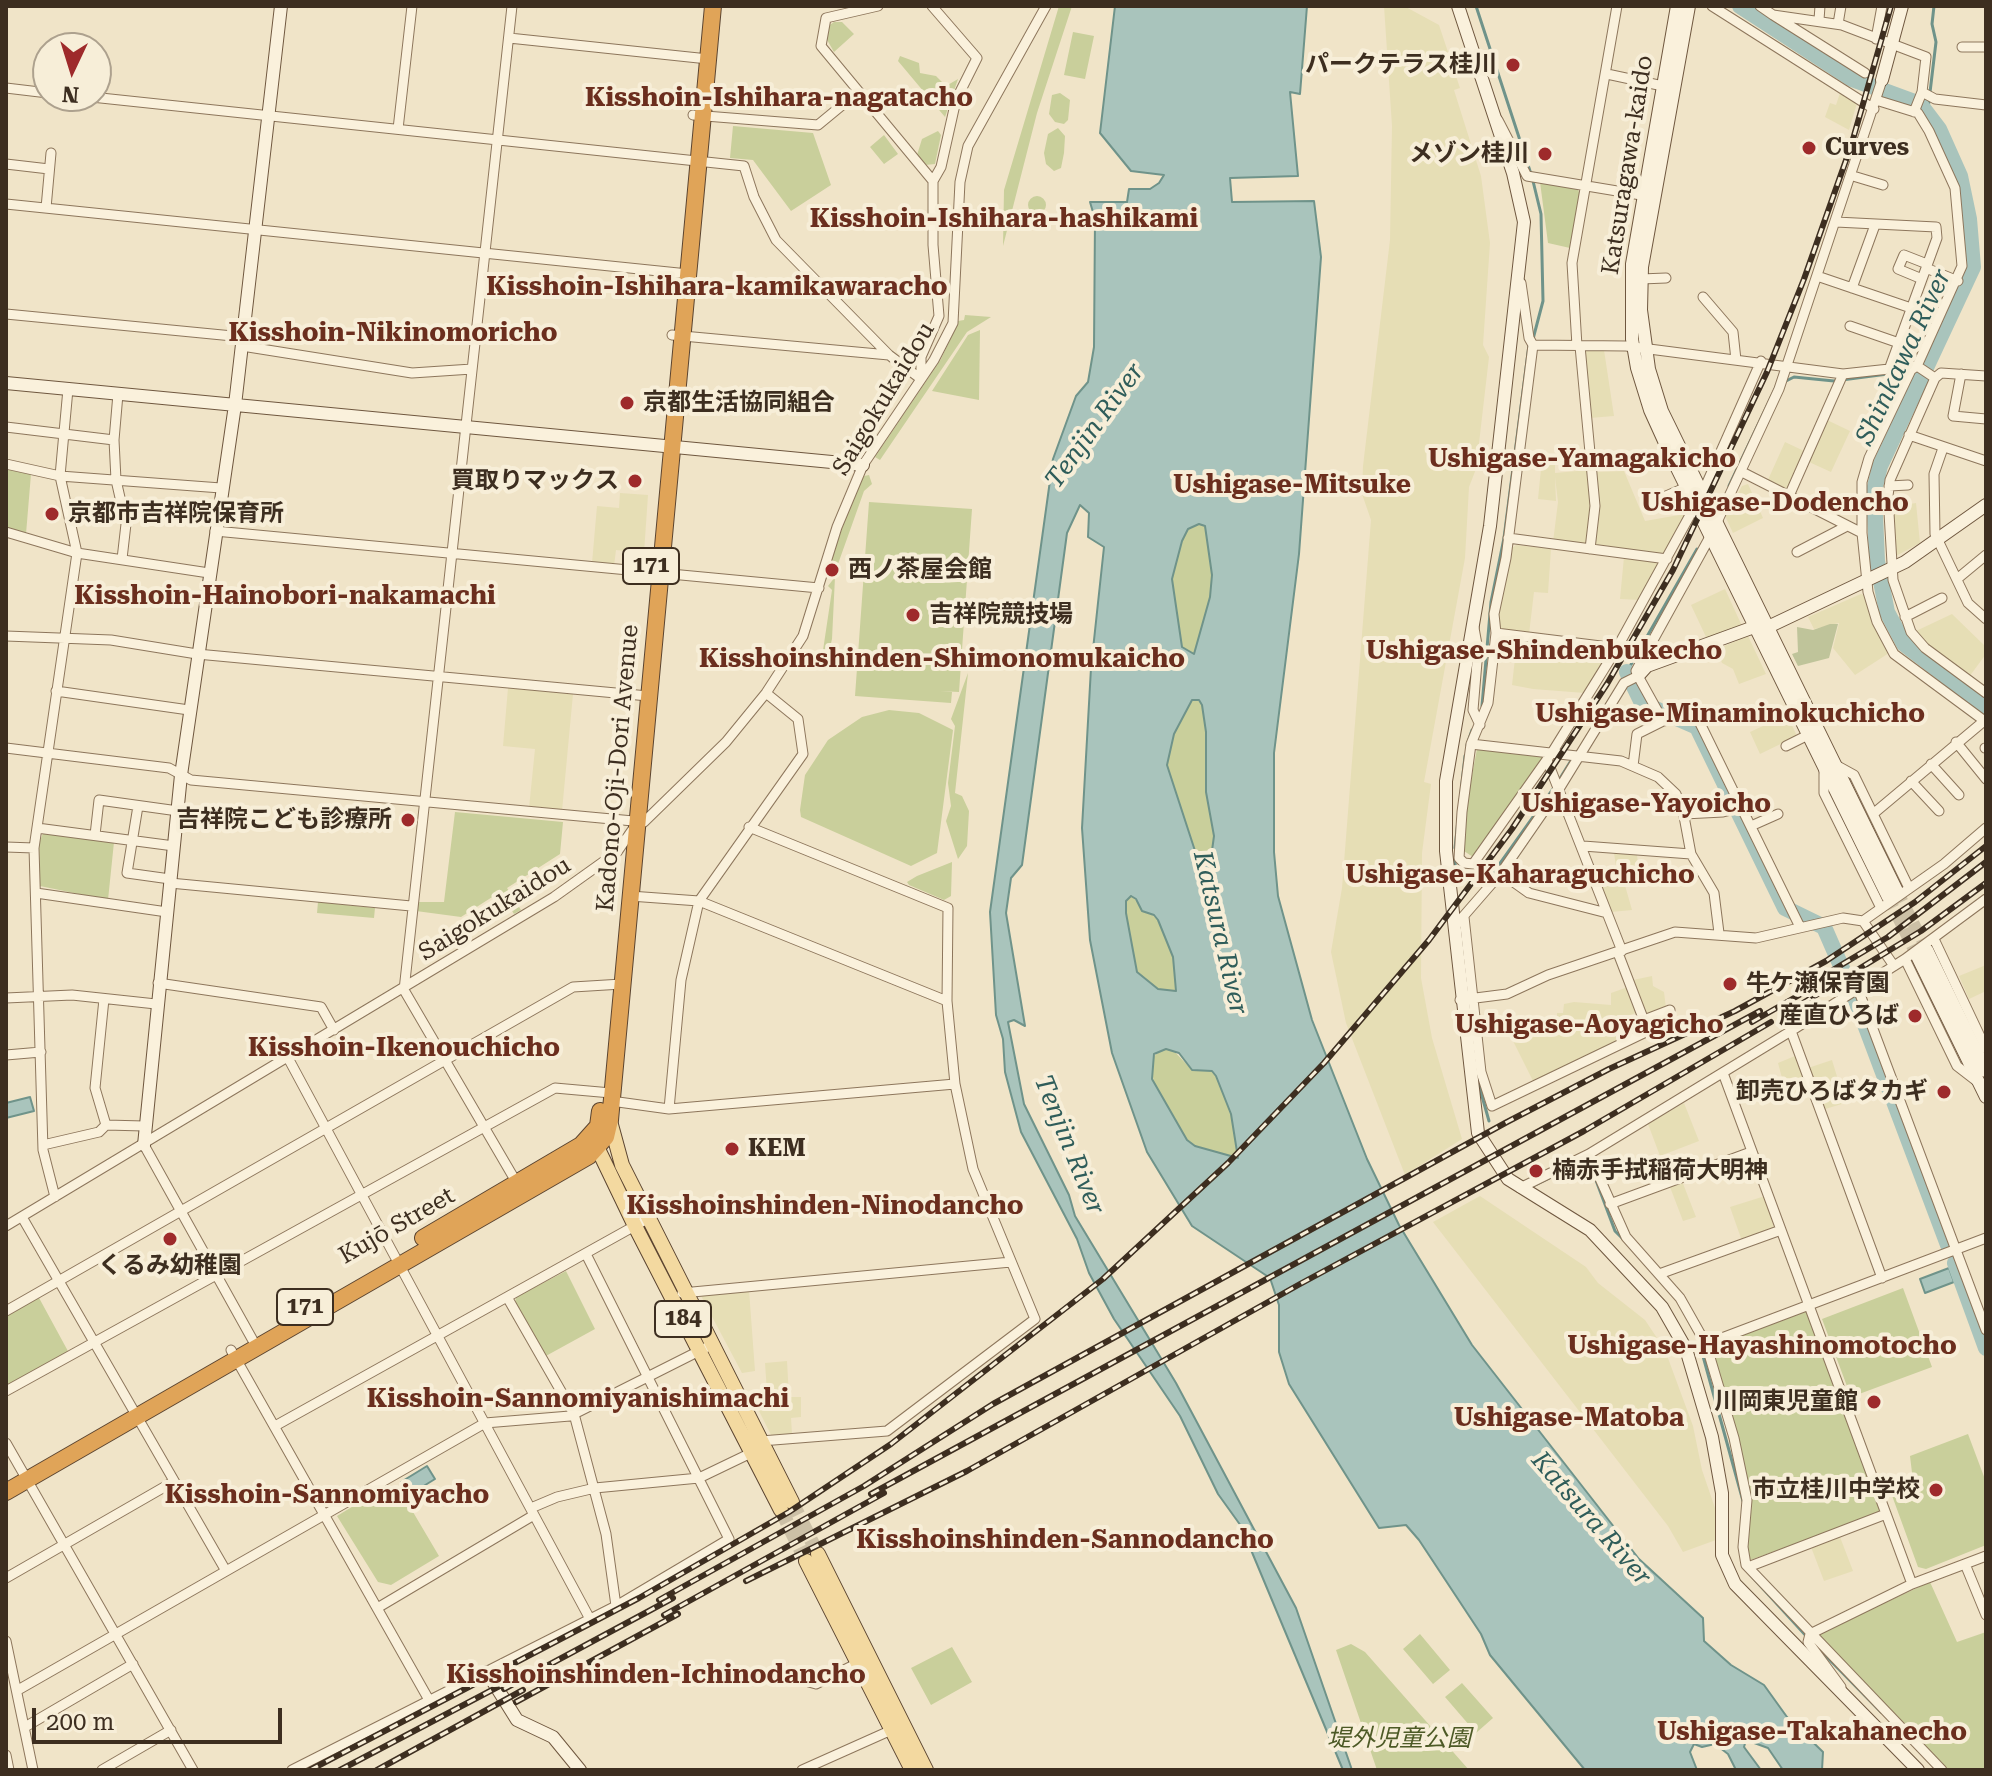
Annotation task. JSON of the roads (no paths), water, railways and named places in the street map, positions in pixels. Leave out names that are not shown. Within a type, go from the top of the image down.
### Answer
[{"type":"highway","name":"Kadono-Oji-Dori Avenue","points":[[617,984],[630,896],[632,822],[703,58],[703,6]]},
{"type":"highway","name":"Kadono-Oji-Dori Avenue","points":[[703,58],[713,6]]},
{"type":"highway","name":"Kadono-Oji-Dori Avenue","points":[[604,1123],[617,984],[625,843],[632,822]]},
{"type":"highway","name":"Kujō Street","points":[[6,1492],[26,1475],[590,1147],[604,1123]]},
{"type":"highway","name":"Kujō Street","points":[[6,1481],[26,1475]]},
{"type":"main road","name":"184","points":[[604,1123],[622,1165],[713,1344],[756,1447]]},
{"type":"main road","name":"184","points":[[590,1147],[786,1506]]},
{"type":"main road","points":[[590,1147],[612,1153],[622,1165]]},
{"type":"main road","points":[[812,1558],[865,1660],[897,1728],[912,1770]]},
{"type":"main road","points":[[897,1728],[926,1770]]},
{"type":"street","points":[[254,1342],[144,1145],[144,1126],[181,775],[235,405],[281,6]]},
{"type":"street","points":[[398,129],[412,6]]},
{"type":"street","points":[[512,6],[422,802],[404,990],[520,1188]]},
{"type":"street","points":[[878,6],[826,18],[821,46],[933,181]]},
{"type":"street","points":[[921,379],[921,357],[939,316],[933,245],[933,181],[941,167],[956,100],[977,58],[932,6]]},
{"type":"street","name":"Saigokukaidou","points":[[632,822],[650,817],[726,742],[766,693],[803,636],[837,527],[863,465],[921,379],[955,317],[960,182],[968,146],[1046,6]]},
{"type":"street","points":[[1458,6],[1523,212],[1520,274],[1490,526],[1446,781],[1446,851],[1459,922],[1478,1133],[1492,1159],[1590,1230],[1662,1307],[1686,1349],[1712,1437],[1722,1493],[1721,1543],[1727,1570],[1755,1609],[1918,1770]]},
{"type":"street","points":[[1590,549],[1595,506],[1572,263],[1617,6]]},
{"type":"street","name":"Katsuragawa-kaido","points":[[1677,6],[1649,197],[1641,279],[1639,347],[1662,411],[1717,520],[1829,766],[1894,896]]},
{"type":"street","name":"Katsuragawa-kaido","points":[[1689,6],[1630,283],[1650,410],[1808,735],[1829,766]]},
{"type":"street","points":[[1712,6],[1875,105],[1915,111],[1929,131],[1955,188],[1962,266],[1958,281],[1869,458],[1862,482],[1862,533],[1879,574],[1911,632],[1925,648],[1986,693]]},
{"type":"street","points":[[1760,6],[1865,73]]},
{"type":"street","points":[[1819,20],[1820,6]]},
{"type":"street","points":[[1838,24],[1841,6]]},
{"type":"street","points":[[1876,39],[1882,6]]},
{"type":"street","points":[[1459,922],[1501,873],[1633,678],[1742,472],[1781,383],[1853,176],[1902,6]]},
{"type":"street","points":[[1773,15],[1838,24],[1926,57],[1915,111]]},
{"type":"street","points":[[509,38],[703,58]]},
{"type":"street","points":[[1962,47],[1986,47]]},
{"type":"street","points":[[1607,74],[1663,86]]},
{"type":"street","points":[[6,88],[32,91]]},
{"type":"street","points":[[698,116],[818,125],[858,92]]},
{"type":"street","points":[[1921,93],[1935,99],[1986,105]]},
{"type":"street","points":[[112,99],[744,166],[754,197],[776,240],[889,355],[921,379]]},
{"type":"street","points":[[1496,119],[1532,177],[1649,197]]},
{"type":"street","points":[[46,208],[51,153]]},
{"type":"street","points":[[6,164],[49,169]]},
{"type":"street","points":[[1853,176],[1883,185]]},
{"type":"street","points":[[6,204],[683,273]]},
{"type":"street","points":[[1836,222],[1936,227],[1937,238],[1890,367]]},
{"type":"street","points":[[1852,288],[1875,225]]},
{"type":"street","points":[[1922,279],[1898,269],[1904,255],[1958,281]]},
{"type":"street","points":[[1520,274],[1532,343],[1508,538],[1494,614],[1496,633],[1488,703],[1471,744],[1459,858],[1473,864],[1547,760],[1617,648],[1695,506]]},
{"type":"street","points":[[1817,276],[1911,308]]},
{"type":"street","points":[[1641,279],[1666,278]]},
{"type":"street","points":[[1703,297],[1733,332],[1737,341],[1736,360]]},
{"type":"street","points":[[6,314],[242,342],[412,373],[472,369]]},
{"type":"street","points":[[1850,326],[1899,343]]},
{"type":"street","points":[[677,336],[889,355]]},
{"type":"street","points":[[1532,343],[1639,347],[1761,361],[1785,369],[1841,378],[1890,367],[1933,377]]},
{"type":"street","points":[[1702,494],[1761,361]]},
{"type":"street","points":[[1873,814],[1985,721],[1894,654],[1877,622],[1889,486],[1933,377],[1941,373],[1986,376]]},
{"type":"street","points":[[1948,426],[1953,416],[1961,374]]},
{"type":"street","points":[[1789,496],[1841,378]]},
{"type":"street","points":[[6,383],[863,465]]},
{"type":"street","points":[[55,1197],[43,1145],[34,848],[77,553],[60,476],[68,389]]},
{"type":"street","points":[[118,394],[114,440],[116,480],[126,524],[122,559]]},
{"type":"street","points":[[1953,416],[1986,419]]},
{"type":"street","points":[[6,427],[114,440]]},
{"type":"street","points":[[1909,435],[1986,461]]},
{"type":"street","points":[[1943,448],[1934,474],[1938,541],[1968,603],[1983,612]]},
{"type":"street","points":[[6,464],[60,476],[221,488]]},
{"type":"street","points":[[1742,472],[1862,533]]},
{"type":"street","points":[[1889,486],[1908,485]]},
{"type":"street","points":[[1652,502],[1687,487]]},
{"type":"street","points":[[1633,678],[1647,666],[1754,627],[1768,627],[1879,574],[1938,541],[1985,508]]},
{"type":"street","points":[[1797,552],[1847,526]]},
{"type":"street","points":[[215,531],[819,588]]},
{"type":"street","points":[[6,532],[77,553],[209,573]]},
{"type":"street","points":[[1508,538],[1667,559]]},
{"type":"street","points":[[1957,579],[1986,555]]},
{"type":"street","points":[[1905,617],[1942,598]]},
{"type":"street","points":[[1473,625],[1478,650],[1473,710],[1480,725]]},
{"type":"street","points":[[1496,633],[1617,648]]},
{"type":"street","points":[[6,636],[64,635],[197,654],[644,696]]},
{"type":"street","points":[[1633,678],[1663,721]]},
{"type":"street","points":[[56,691],[189,710]]},
{"type":"street","points":[[669,1109],[681,980],[699,901],[803,754],[798,719],[766,693]]},
{"type":"street","points":[[1633,766],[1637,734],[1663,721],[1696,715],[1801,927]]},
{"type":"street","points":[[1786,746],[1808,735]]},
{"type":"street","points":[[1956,742],[1986,779]]},
{"type":"street","points":[[1471,744],[1579,754],[1633,766],[1658,777],[1676,794],[1684,814],[1691,854],[1714,893],[1719,933]]},
{"type":"street","points":[[6,748],[169,768],[191,780],[632,822]]},
{"type":"street","points":[[1466,999],[1481,1072],[1492,1106],[1648,1031],[1583,846],[1547,760]]},
{"type":"street","points":[[1931,764],[1959,795]]},
{"type":"street","points":[[1829,766],[1854,775],[1873,814],[1894,896]]},
{"type":"street","points":[[1911,781],[1939,811]]},
{"type":"street","points":[[95,835],[99,800],[178,811]]},
{"type":"street","points":[[138,806],[127,873],[170,881],[411,906]]},
{"type":"street","points":[[1684,814],[1723,812],[1742,807]]},
{"type":"street","points":[[1751,826],[1778,814]]},
{"type":"street","points":[[379,1607],[557,1497],[595,1488],[699,1478],[756,1447],[887,1431],[1035,1319],[973,1169],[955,1084],[947,1001],[948,908],[749,827]]},
{"type":"street","points":[[37,828],[174,846]]},
{"type":"street","points":[[1863,921],[1986,828]]},
{"type":"street","name":"Saigokukaidou","points":[[6,1226],[287,1056],[404,990],[554,897],[625,843]]},
{"type":"street","points":[[1583,846],[1691,854]]},
{"type":"street","points":[[6,847],[34,848]]},
{"type":"street","points":[[1501,873],[1529,893],[1607,913]]},
{"type":"street","points":[[36,893],[167,912]]},
{"type":"street","points":[[630,896],[699,901],[947,1001]]},
{"type":"street","points":[[1526,1186],[1589,1154],[1921,951],[1986,899]]},
{"type":"street","points":[[1466,999],[1507,994],[1548,975],[1675,932],[1756,938],[1843,918],[1863,921],[1894,966]]},
{"type":"street","points":[[1921,951],[1986,1049]]},
{"type":"street","points":[[1921,951],[1983,1077],[1986,1097]]},
{"type":"street","points":[[158,983],[321,1007],[334,1030]]},
{"type":"street","points":[[6,1311],[573,987],[617,984]]},
{"type":"street","points":[[1855,991],[1986,1330]]},
{"type":"street","points":[[6,998],[39,996],[156,1004]]},
{"type":"street","points":[[104,999],[95,1088],[106,1125]]},
{"type":"street","points":[[1644,1020],[1670,1010]]},
{"type":"street","points":[[1791,1031],[1882,1278]]},
{"type":"street","points":[[6,1055],[41,1052]]},
{"type":"street","points":[[287,1056],[590,1619]]},
{"type":"street","points":[[1723,1073],[1912,1584]]},
{"type":"street","points":[[6,1391],[555,1088],[669,1109],[955,1084]]},
{"type":"street","points":[[43,1145],[99,1132],[106,1125],[144,1126]]},
{"type":"street","points":[[1610,1204],[1751,1152]]},
{"type":"street","points":[[1589,1154],[1626,1237],[1662,1273],[1692,1315],[1706,1344],[1731,1428],[1747,1500],[1743,1547],[1748,1567],[1809,1637],[1942,1770]]},
{"type":"street","points":[[22,1217],[226,1571]]},
{"type":"street","points":[[275,1426],[649,1218]]},
{"type":"street","points":[[1662,1273],[1781,1230]]},
{"type":"street","points":[[1706,1344],[1986,1238]]},
{"type":"street","points":[[292,1770],[616,1606],[729,1539],[586,1254]]},
{"type":"street","points":[[672,1297],[687,1291],[1011,1262]]},
{"type":"street","points":[[507,1297],[574,1414],[606,1534],[616,1606]]},
{"type":"street","points":[[18,1690],[485,1423],[574,1414],[713,1344]]},
{"type":"street","points":[[233,1354],[429,1700]]},
{"type":"street","points":[[6,1443],[193,1770]]},
{"type":"street","points":[[6,1578],[173,1482]]},
{"type":"street","points":[[1748,1567],[1886,1514]]},
{"type":"street","points":[[1809,1637],[1912,1584],[1986,1556]]},
{"type":"street","points":[[1965,1564],[1986,1615]]},
{"type":"street","points":[[1809,1637],[1848,1701]]},
{"type":"street","points":[[6,1641],[33,1770]]},
{"type":"street","points":[[784,1675],[816,1684],[865,1660]]},
{"type":"street","points":[[25,1727],[133,1664]]},
{"type":"street","points":[[487,1672],[517,1720],[553,1737],[580,1770]]},
{"type":"street","points":[[802,1770],[897,1728]]},
{"type":"street","points":[[102,1770],[171,1730]]},
{"type":"street","points":[[6,1755],[9,1770]]},
{"type":"water","points":[[1115,6],[1307,6],[1300,94],[1290,92],[1298,176],[1230,178],[1232,202],[1314,201],[1321,257],[1299,554],[1274,753],[1274,852],[1278,896],[1312,1020],[1367,1159],[1399,1225],[1472,1345],[1639,1559],[1703,1618],[1704,1641],[1731,1665],[1764,1685],[1787,1717],[1823,1752],[1822,1770],[1783,1770],[1768,1748],[1746,1740],[1744,1747],[1761,1770],[1736,1770],[1728,1754],[1715,1744],[1702,1747],[1694,1744],[1690,1752],[1697,1770],[1585,1770],[1490,1655],[1481,1634],[1419,1540],[1406,1525],[1379,1528],[1289,1384],[1279,1352],[1279,1305],[1270,1278],[1192,1226],[1147,1152],[1112,1053],[1090,940],[1082,828],[1091,668],[1104,547],[1088,537],[1089,513],[1080,505],[1067,533],[1022,865],[1011,878],[1006,913],[1025,1026],[1014,1020],[1008,1022],[1024,1104],[1069,1195],[1075,1216],[1176,1383],[1296,1608],[1352,1770],[1343,1770],[1241,1526],[1218,1494],[1180,1416],[1114,1319],[1089,1273],[1077,1239],[1021,1132],[1005,1072],[1003,1039],[996,1015],[990,912],[1053,459],[1076,396],[1088,382],[1094,347],[1095,219],[1090,202],[1127,202],[1129,189],[1150,189],[1164,175],[1131,171],[1100,133]],"holes":[[[1199,524],[1205,526],[1212,575],[1210,597],[1194,654],[1182,647],[1172,579],[1188,529]],[[1192,700],[1199,700],[1206,732],[1206,792],[1214,836],[1210,865],[1198,860],[1167,765],[1174,734]],[[1131,896],[1142,911],[1158,920],[1173,957],[1176,991],[1158,989],[1137,972],[1126,901]],[[1166,1049],[1179,1053],[1192,1070],[1212,1071],[1231,1114],[1238,1158],[1195,1146],[1187,1140],[1152,1079],[1154,1054]]]},
{"type":"water","points":[[30,1097],[34,1111],[6,1118],[6,1103]]},
{"type":"water","points":[[1949,1268],[1954,1282],[1925,1293],[1920,1279]]},
{"type":"water","points":[[427,1466],[435,1479],[409,1495],[401,1482]]},
{"type":"waterway","points":[[1476,6],[1531,174]]},
{"type":"waterway","name":"Shinkawa River","points":[[1740,6],[1852,79],[1920,104],[1939,129],[1960,176],[1969,219],[1973,267],[1880,466],[1874,491],[1877,561],[1887,612],[1904,644],[1986,707]]},
{"type":"waterway","points":[[1928,109],[1936,42],[1932,24],[1934,6]]},
{"type":"waterway","points":[[1533,181],[1541,214],[1543,301],[1533,339]]},
{"type":"waterway","points":[[1482,706],[1491,602],[1504,538],[1529,345]]},
{"type":"waterway","points":[[1784,382],[1794,377],[1834,381],[1903,372],[1921,381]]},
{"type":"waterway","points":[[1729,486],[1777,385]]},
{"type":"waterway","points":[[1621,682],[1697,549]]},
{"type":"waterway","points":[[1627,672],[1642,703],[1697,727],[1785,908],[1824,927],[1855,998],[1948,1245]]},
{"type":"waterway","points":[[1467,745],[1472,730]]},
{"type":"waterway","points":[[1455,848],[1465,756]]},
{"type":"waterway","points":[[1559,780],[1572,759]]},
{"type":"waterway","points":[[1483,887],[1555,786]]},
{"type":"waterway","points":[[1455,860],[1456,884]]},
{"type":"waterway","points":[[1478,1082],[1489,1121]]},
{"type":"waterway","points":[[1533,1186],[1584,1161],[1589,1165]]},
{"type":"waterway","points":[[1594,1175],[1615,1231],[1624,1240]]},
{"type":"waterway","points":[[1955,1263],[1986,1348]]},
{"type":"waterway","points":[[1698,1338],[1743,1501]]},
{"type":"waterway","points":[[1746,1570],[1808,1638]]},
{"type":"waterway","points":[[1816,1646],[1881,1712]]},
{"type":"tunnel","points":[[1897,891],[1927,950]]},
{"type":"tunnel","points":[[1888,897],[1917,956]]},
{"type":"tunnel","points":[[792,1502],[818,1554]]},
{"type":"tunnel","points":[[781,1510],[806,1561]]},
{"type":"railway","points":[[310,1770],[639,1598],[789,1512],[891,1444],[1103,1279],[1228,1163],[1324,1063],[1429,940],[1512,829],[1607,684],[1673,570],[1767,372],[1804,279],[1851,146],[1891,6]]},
{"type":"railway","points":[[659,1600],[864,1486],[993,1404],[1507,1122],[1609,1069],[1735,1011],[1826,961],[1915,902],[1986,846]]},
{"type":"railway","points":[[1796,992],[1888,937],[1986,862]]},
{"type":"railway","points":[[1803,1003],[1921,931],[1986,883]]},
{"type":"railway","points":[[1752,1022],[1808,990]]},
{"type":"railway","points":[[871,1494],[1760,1011]]},
{"type":"railway","points":[[746,1581],[967,1471],[1300,1284],[1584,1131],[1771,1022]]},
{"type":"railway","points":[[664,1615],[884,1493]]},
{"type":"railway","points":[[504,1689],[673,1598]]},
{"type":"railway","points":[[516,1702],[678,1614]]},
{"type":"railway","points":[[340,1770],[511,1680]]},
{"type":"railway","points":[[377,1770],[523,1690]]},
{"type":"place","name":"パークテラス桂川","points":[[1513,65]]},
{"type":"place","name":"Curves","points":[[1809,148]]},
{"type":"place","name":"メゾン桂川","points":[[1545,154]]},
{"type":"place","name":"京都生活協同組合","points":[[627,403]]},
{"type":"place","name":"買取りマックス","points":[[635,481]]},
{"type":"place","name":"京都市吉祥院保育所","points":[[52,514]]},
{"type":"place","name":"西ノ茶屋会館","points":[[832,570]]},
{"type":"place","name":"吉祥院競技場","points":[[913,615]]},
{"type":"place","name":"吉祥院こども診療所","points":[[408,820]]},
{"type":"place","name":"牛ケ瀬保育園","points":[[1730,984]]},
{"type":"place","name":"産直ひろば","points":[[1915,1016]]},
{"type":"place","name":"卸売ひろばタカギ","points":[[1944,1092]]},
{"type":"place","name":"KEM","points":[[732,1149]]},
{"type":"place","name":"楠赤手拭稲荷大明神","points":[[1536,1171]]},
{"type":"place","name":"くるみ幼稚園","points":[[170,1239]]},
{"type":"place","name":"川岡東児童館","points":[[1874,1402]]},
{"type":"place","name":"市立桂川中学校","points":[[1936,1490]]},
{"type":"district","name":"Kisshoin-Ishihara-nagatacho","points":[[779,98]]},
{"type":"district","name":"Kisshoin-Ishihara-hashikami","points":[[1004,219]]},
{"type":"district","name":"Kisshoin-Ishihara-kamikawaracho","points":[[717,287]]},
{"type":"district","name":"Kisshoin-Nikinomoricho","points":[[393,333]]},
{"type":"district","name":"Ushigase-Yamagakicho","points":[[1582,459]]},
{"type":"district","name":"Ushigase-Mitsuke","points":[[1292,485]]},
{"type":"district","name":"Ushigase-Dodencho","points":[[1775,503]]},
{"type":"district","name":"Kisshoin-Hainobori-nakamachi","points":[[285,596]]},
{"type":"district","name":"Ushigase-Shindenbukecho","points":[[1544,651]]},
{"type":"district","name":"Kisshoinshinden-Shimonomukaicho","points":[[942,659]]},
{"type":"district","name":"Ushigase-Minaminokuchicho","points":[[1730,714]]},
{"type":"district","name":"Ushigase-Yayoicho","points":[[1646,804]]},
{"type":"district","name":"Ushigase-Kaharaguchicho","points":[[1520,875]]},
{"type":"district","name":"Ushigase-Aoyagicho","points":[[1589,1025]]},
{"type":"district","name":"Kisshoin-Ikenouchicho","points":[[404,1048]]},
{"type":"district","name":"Kisshoinshinden-Ninodancho","points":[[825,1206]]},
{"type":"district","name":"Ushigase-Hayashinomotocho","points":[[1762,1346]]},
{"type":"district","name":"Kisshoin-Sannomiyanishimachi","points":[[578,1399]]},
{"type":"district","name":"Ushigase-Matoba","points":[[1569,1418]]},
{"type":"district","name":"Kisshoin-Sannomiyacho","points":[[327,1495]]},
{"type":"district","name":"Kisshoinshinden-Sannodancho","points":[[1065,1540]]},
{"type":"district","name":"Kisshoinshinden-Ichinodancho","points":[[656,1675]]},
{"type":"district","name":"Ushigase-Takahanecho","points":[[1812,1732]]},
{"type":"water label","name":"Tenjin River","points":[[1095,426]]},
{"type":"water label","name":"Katsura River","points":[[1220,933]]},
{"type":"water label","name":"Tenjin River","points":[[1069,1145]]},
{"type":"water label","name":"Katsura River","points":[[1591,1519]]},
{"type":"park label","name":"堤外児童公園","points":[[1399,1739]]}]
